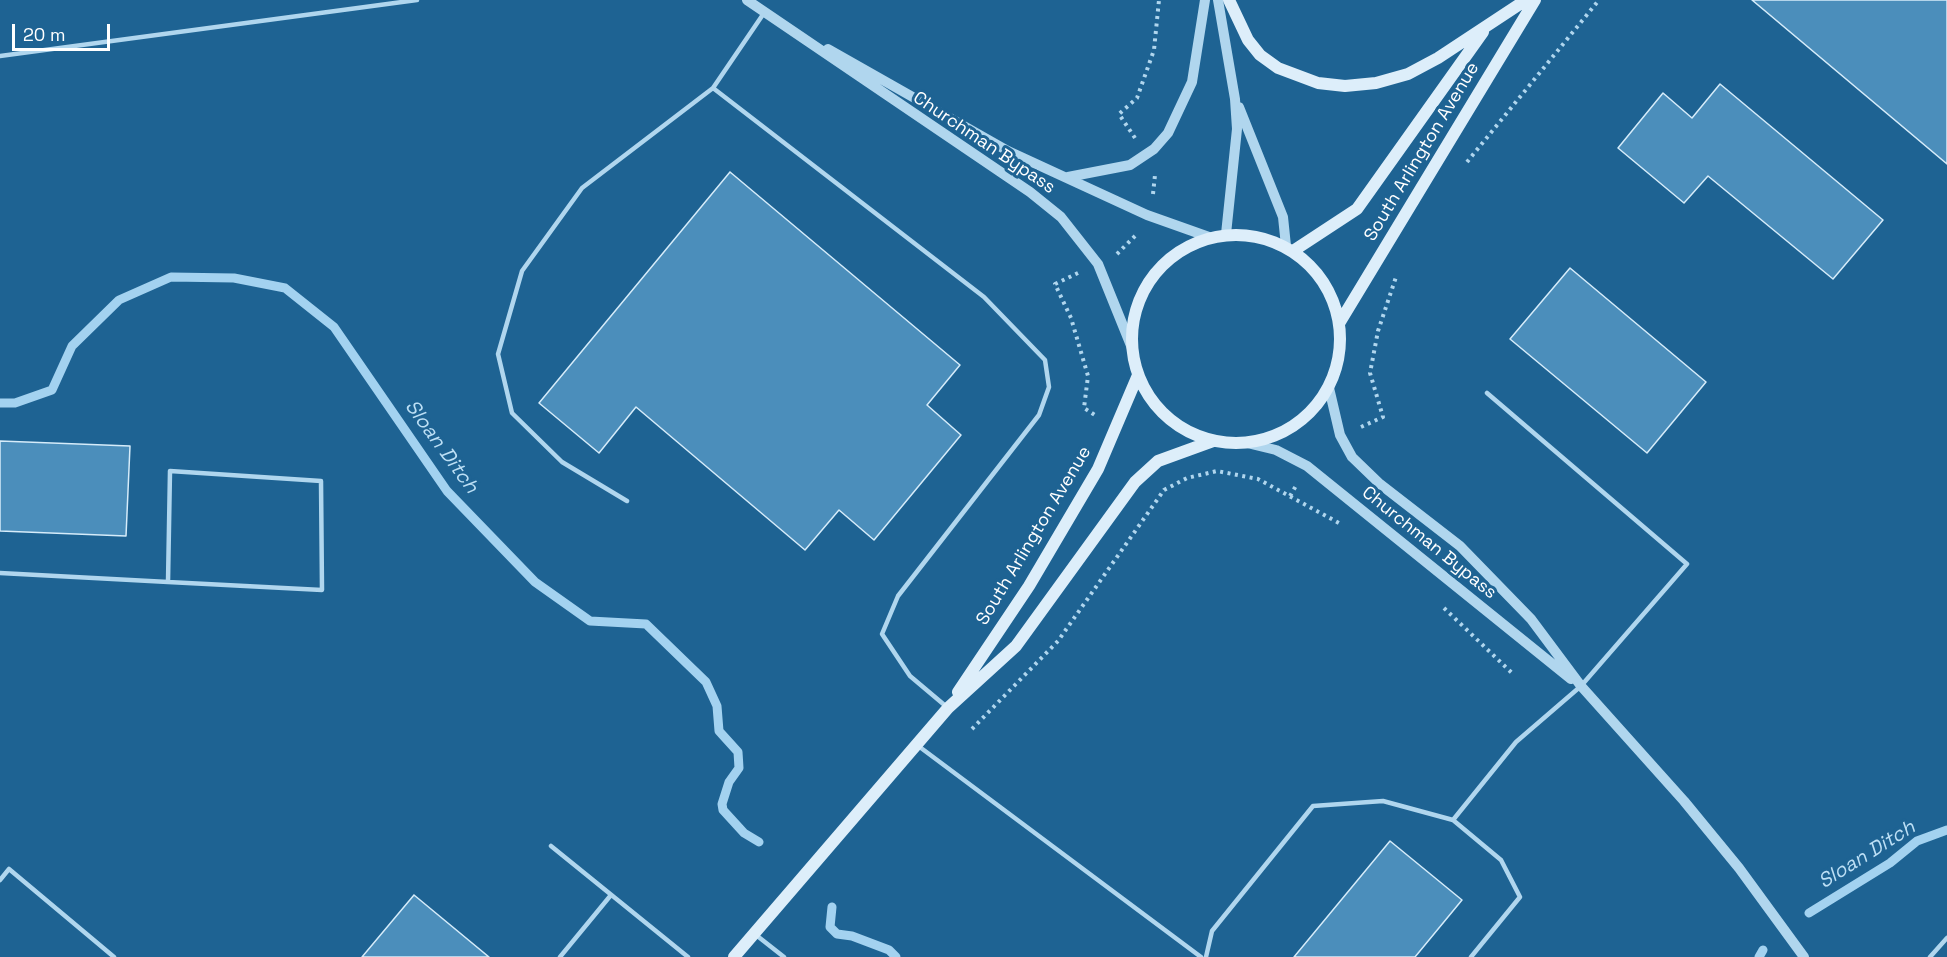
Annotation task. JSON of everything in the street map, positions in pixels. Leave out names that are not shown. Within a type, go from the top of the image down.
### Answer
[{"type":"main road","points":[[1229,0],[1248,40],[1260,55],[1278,68],[1309,81],[1345,86],[1376,84],[1408,74],[1438,58],[1526,0]]},
{"type":"main road","name":"South Arlington Avenue","points":[[1340,322],[1535,0]]},
{"type":"main road","name":"South Arlington Avenue","points":[[1290,249],[1357,209],[1487,26]]},
{"type":"main road","points":[[1226,234],[1257,236],[1290,249],[1310,264],[1324,281],[1334,301],[1340,322],[1340,356],[1329,388],[1314,409],[1295,426],[1272,438],[1246,443],[1213,441],[1188,432],[1167,417],[1150,398],[1138,375],[1132,348],[1133,319],[1142,291],[1159,267],[1182,249],[1209,237],[1226,234]]},
{"type":"main road","name":"South Arlington Avenue","points":[[948,708],[1029,586],[1098,469],[1138,375]]},
{"type":"main road","name":"South Arlington Avenue","points":[[734,957],[948,708],[1016,646],[1135,482],[1158,461],[1213,441]]},
{"type":"street","name":"Churchman Bypass","points":[[747,0],[1030,192],[1061,217],[1098,264],[1132,348]]},
{"type":"street","points":[[1068,177],[1130,165],[1154,149],[1167,133],[1181,109],[1192,82],[1205,0]]},
{"type":"street","points":[[1218,0],[1235,99],[1237,145],[1229,186],[1226,234]]},
{"type":"street","name":"Churchman Bypass","points":[[764,12],[1008,151],[1147,215],[1209,237]]},
{"type":"street","points":[[1235,99],[1282,217],[1290,249]]},
{"type":"street","name":"Churchman Bypass","points":[[1329,388],[1340,435],[1352,457],[1373,478],[1460,546],[1532,619],[1581,686],[1691,809],[1739,868],[1804,957]]},
{"type":"street","name":"Churchman Bypass","points":[[1246,443],[1276,450],[1307,466],[1581,686]]},
{"type":"lane","points":[[0,56],[417,0]]},
{"type":"lane","points":[[627,501],[562,462],[512,413],[498,354],[522,271],[582,188],[713,88],[764,12]]},
{"type":"lane","points":[[713,88],[984,297],[1045,360],[1049,387],[1039,415],[898,596],[882,634],[910,676],[948,708]]},
{"type":"lane","points":[[1453,820],[1516,742],[1581,686],[1687,564],[1487,393]]},
{"type":"lane","points":[[0,573],[168,582],[322,590],[321,481],[170,471],[168,582]]},
{"type":"lane","points":[[917,744],[1201,957]]},
{"type":"lane","points":[[1206,957],[1212,931],[1313,806],[1383,801],[1453,820],[1500,860],[1520,897],[1471,957]]},
{"type":"lane","points":[[551,846],[687,957]]},
{"type":"lane","points":[[0,880],[9,868],[114,957]]},
{"type":"lane","points":[[560,957],[611,895]]},
{"type":"lane","points":[[754,934],[784,957]]},
{"type":"lane","points":[[1930,957],[1947,938]]},
{"type":"path","points":[[1131,132],[1119,114],[1137,98],[1154,50],[1159,0]]},
{"type":"path","points":[[1463,167],[1599,0]]},
{"type":"path","points":[[1364,426],[1383,417],[1370,373],[1378,332],[1396,275]]},
{"type":"path","points":[[1068,278],[1055,284],[1071,318],[1088,376],[1084,408],[1091,412]]},
{"type":"path","points":[[972,729],[1058,641],[1164,490],[1187,478],[1217,471],[1258,479],[1349,528]]},
{"type":"path","points":[[1290,496],[1298,483]]},
{"type":"path","points":[[1437,601],[1513,674]]},
{"type":"building","points":[[1752,0],[1947,0],[1947,164]]},
{"type":"building","points":[[1720,84],[1883,220],[1833,279],[1708,176],[1684,203],[1618,148],[1663,93],[1692,118]]},
{"type":"building","points":[[730,172],[960,365],[927,405],[961,435],[874,540],[839,510],[805,550],[636,407],[599,453],[539,403]]},
{"type":"building","points":[[1570,268],[1706,382],[1647,453],[1510,339]]},
{"type":"building","points":[[0,441],[130,446],[126,536],[0,531]]},
{"type":"building","points":[[1390,841],[1462,900],[1415,957],[1294,957]]},
{"type":"building","points":[[414,895],[489,957],[362,957]]},
{"type":"waterway","name":"Sloan Ditch","points":[[0,403],[15,403],[52,390],[72,346],[119,300],[171,277],[234,278],[285,288],[334,327],[447,491],[535,582],[590,621],[646,624],[706,682],[717,706],[719,731],[738,752],[739,768],[729,782],[722,804],[723,810],[744,833],[759,842]]},
{"type":"waterway","name":"Sloan Ditch","points":[[1809,913],[1890,863],[1917,841],[1947,830]]},
{"type":"waterway","name":"Sloan Ditch","points":[[832,907],[830,927],[837,934],[852,936],[889,950],[896,957]]},
{"type":"waterway","name":"Sloan Ditch","points":[[1759,957],[1763,950]]}]
